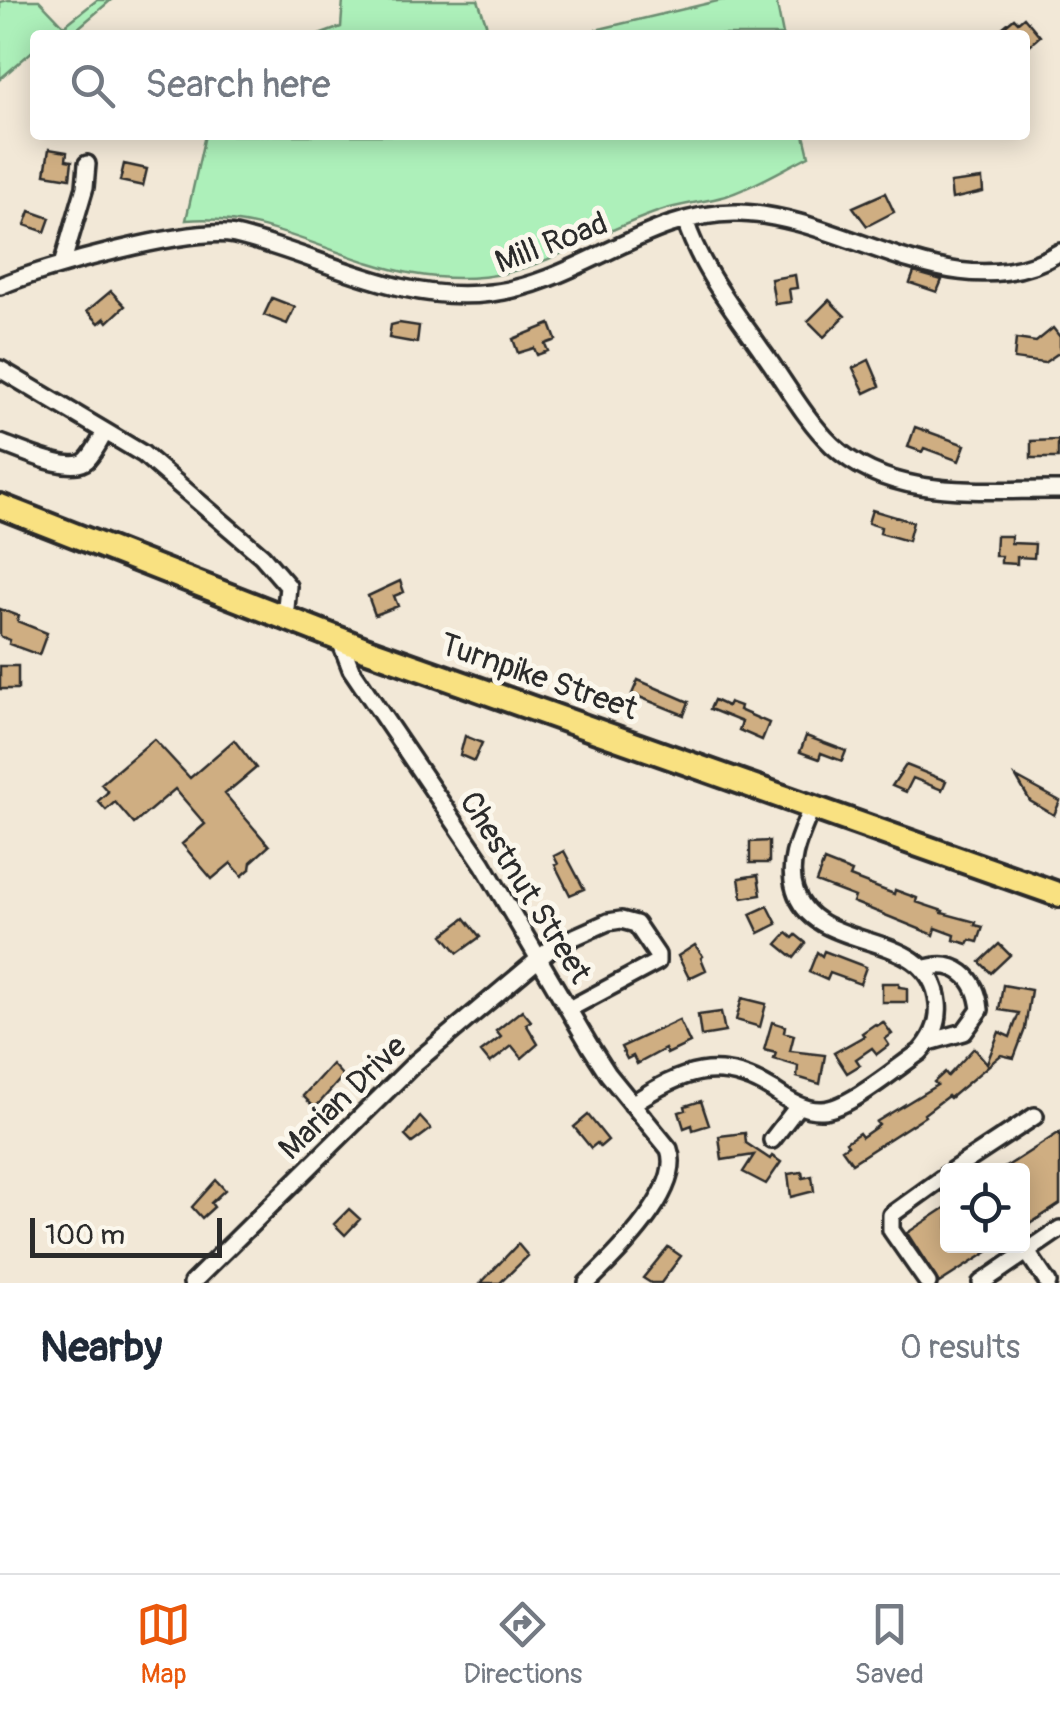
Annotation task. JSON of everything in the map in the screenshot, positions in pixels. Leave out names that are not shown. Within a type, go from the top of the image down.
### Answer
[{"type":"highway","name":"Turnpike Street","points":[[0,506],[285,619],[1060,895]]},
{"type":"street","points":[[62,266],[85,187],[87,164]]},
{"type":"street","name":"Mill Road","points":[[0,286],[168,240],[219,233],[286,249],[387,285],[445,295],[471,295],[532,286],[685,220],[736,212],[776,216],[912,260],[990,275],[1031,267],[1060,252]]},
{"type":"street","points":[[685,220],[717,287],[802,408],[832,445],[858,464],[882,476],[929,488],[1060,490]]},
{"type":"street","points":[[0,369],[143,454],[278,571],[288,586],[285,619]]},
{"type":"street","points":[[0,443],[60,464],[78,465],[87,460],[105,432]]},
{"type":"street","name":"Chestnut Street","points":[[340,638],[351,669],[483,864],[608,1074],[669,1149],[670,1173],[636,1233],[587,1283]]},
{"type":"street","points":[[632,1104],[666,1082],[711,1070],[749,1078],[798,1106],[822,1110],[842,1105],[929,1042],[938,1005],[933,983],[924,968],[908,956],[818,922],[801,903],[792,875],[793,860],[812,808]]},
{"type":"street","name":"Marian Drive","points":[[192,1283],[415,1063],[554,946],[608,922],[636,924],[657,955],[657,962],[569,1009]]},
{"type":"street","points":[[924,968],[938,964],[953,966],[966,974],[979,997],[980,1010],[964,1032],[929,1042]]},
{"type":"street","points":[[772,1140],[798,1106]]},
{"type":"street","points":[[964,1163],[1035,1116]]},
{"type":"street","points":[[928,1283],[891,1230],[891,1215],[940,1179]]},
{"type":"street","points":[[1030,1250],[1060,1229]]},
{"type":"street","points":[[981,1283],[1026,1253]]},
{"type":"street","points":[[1028,1253],[1048,1283]]},
{"type":"green space","points":[[39,0],[64,26],[97,0],[111,0],[76,30],[30,30],[30,53],[0,79],[0,2]]},
{"type":"green space","points":[[343,0],[478,0],[488,30],[333,30],[341,27]]},
{"type":"green space","points":[[722,0],[776,0],[782,30],[595,30]]},
{"type":"green space","points":[[204,140],[805,140],[809,156],[737,192],[660,211],[542,262],[484,277],[414,274],[245,223],[186,220]]},
{"type":"building","points":[[1024,17],[1040,36],[1030,45],[1030,30],[1002,28],[1014,18],[1018,22]]},
{"type":"building","points":[[49,149],[67,152],[66,160],[72,161],[70,178],[45,174]]},
{"type":"building","points":[[124,164],[147,169],[143,186],[120,181]]},
{"type":"building","points":[[982,179],[983,192],[952,199],[950,183]]},
{"type":"building","points":[[885,193],[894,212],[867,226],[853,207]]},
{"type":"building","points":[[30,211],[50,218],[45,232],[25,225]]},
{"type":"building","points":[[914,272],[942,280],[937,292],[910,283]]},
{"type":"building","points":[[795,275],[797,288],[789,289],[791,302],[775,304],[771,279]]},
{"type":"building","points":[[111,291],[125,306],[108,322],[105,318],[99,323],[87,311]]},
{"type":"building","points":[[272,298],[295,307],[287,324],[264,315]]},
{"type":"building","points":[[829,300],[845,316],[824,337],[808,321]]},
{"type":"building","points":[[550,324],[556,340],[545,344],[548,351],[537,355],[534,348],[518,353],[513,339]]},
{"type":"building","points":[[391,325],[419,326],[417,343],[389,338]]},
{"type":"building","points":[[1053,328],[1060,337],[1060,352],[1044,363],[1014,359],[1016,339],[1036,342]]},
{"type":"building","points":[[869,360],[880,386],[865,393],[853,368]]},
{"type":"building","points":[[915,427],[965,445],[959,461],[924,448],[922,452],[908,447]]},
{"type":"building","points":[[1058,440],[1058,458],[1031,458],[1031,441]]},
{"type":"building","points":[[872,510],[913,522],[908,541],[880,533],[881,527],[868,523]]},
{"type":"building","points":[[996,536],[1011,536],[1011,543],[1035,544],[1034,558],[1017,557],[1017,564],[1001,563],[1001,556],[995,556]]},
{"type":"building","points":[[400,581],[404,592],[394,596],[398,606],[375,615],[368,596]]},
{"type":"building","points":[[0,609],[47,633],[39,655],[9,644],[10,640],[0,636]]},
{"type":"building","points":[[0,666],[18,666],[18,689],[0,689]]},
{"type":"building","points":[[638,680],[689,702],[684,715],[632,694]]},
{"type":"building","points":[[714,700],[740,706],[739,710],[769,723],[762,740],[739,730],[742,722],[710,709]]},
{"type":"building","points":[[465,736],[482,743],[474,761],[460,755]]},
{"type":"building","points":[[806,736],[846,751],[842,761],[821,753],[819,759],[800,752]]},
{"type":"building","points":[[154,739],[190,778],[234,740],[256,768],[225,794],[269,846],[242,876],[231,863],[212,879],[182,844],[205,824],[175,789],[134,824],[115,802],[106,810],[98,801],[108,792],[101,784]]},
{"type":"building","points":[[906,765],[946,781],[942,790],[913,778],[906,792],[892,786]]},
{"type":"building","points":[[1016,777],[1060,801],[1054,815],[1030,801]]},
{"type":"building","points":[[769,841],[769,863],[750,863],[750,842]]},
{"type":"building","points":[[564,851],[584,889],[570,895],[555,865],[558,864],[554,856]]},
{"type":"building","points":[[824,861],[852,872],[850,877],[976,922],[975,925],[983,927],[978,942],[954,940],[955,935],[936,928],[934,935],[853,902],[855,897],[816,882]]},
{"type":"building","points":[[758,875],[761,895],[742,898],[739,878]]},
{"type":"building","points":[[768,906],[777,924],[759,933],[750,914]]},
{"type":"building","points":[[465,918],[480,937],[458,953],[443,935]]},
{"type":"building","points":[[787,933],[806,943],[794,958],[777,944]]},
{"type":"building","points":[[999,944],[1010,955],[991,973],[980,962]]},
{"type":"building","points":[[695,945],[706,970],[689,978],[678,956]]},
{"type":"building","points":[[824,951],[866,967],[860,984],[830,973],[827,980],[809,972],[817,952],[822,956]]},
{"type":"building","points":[[882,983],[899,983],[899,987],[907,988],[907,1002],[882,1002]]},
{"type":"building","points":[[1003,985],[1031,990],[1025,1029],[1014,1058],[1001,1055],[950,1098],[852,1163],[842,1149],[848,1145],[846,1142],[859,1133],[862,1137],[879,1125],[876,1122],[937,1085],[934,1082],[945,1072],[948,1076],[974,1048],[987,1063],[999,1032],[1010,1037],[1019,1013],[999,1010]]},
{"type":"building","points":[[742,998],[766,1004],[760,1027],[736,1020]]},
{"type":"building","points":[[522,1010],[531,1021],[526,1024],[538,1044],[522,1058],[512,1046],[490,1063],[481,1052],[501,1037],[496,1031]]},
{"type":"building","points":[[721,1012],[725,1032],[701,1036],[698,1015]]},
{"type":"building","points":[[679,1020],[690,1043],[667,1054],[665,1049],[637,1064],[633,1056],[627,1059],[621,1047]]},
{"type":"building","points":[[772,1022],[785,1026],[784,1032],[794,1035],[790,1051],[825,1055],[820,1084],[797,1077],[798,1066],[774,1059],[776,1053],[764,1050]]},
{"type":"building","points":[[883,1022],[892,1034],[885,1039],[889,1045],[877,1054],[872,1048],[856,1059],[860,1065],[847,1073],[834,1053]]},
{"type":"building","points":[[332,1064],[343,1076],[315,1108],[303,1096]]},
{"type":"building","points":[[701,1101],[709,1125],[693,1130],[692,1125],[684,1128],[679,1112]]},
{"type":"building","points":[[588,1115],[608,1140],[600,1147],[597,1143],[591,1148],[574,1127]]},
{"type":"building","points":[[420,1117],[431,1129],[412,1143],[405,1136]]},
{"type":"building","points":[[1060,1132],[1060,1204],[1030,1224],[1030,1163],[1012,1163]]},
{"type":"building","points":[[745,1133],[746,1143],[781,1162],[766,1184],[743,1172],[754,1155],[722,1160],[719,1136]]},
{"type":"building","points":[[802,1172],[803,1178],[812,1176],[814,1191],[791,1197],[788,1174]]},
{"type":"building","points":[[216,1180],[225,1190],[202,1218],[192,1207]]},
{"type":"building","points":[[349,1209],[360,1219],[345,1235],[334,1224]]},
{"type":"building","points":[[940,1211],[940,1253],[986,1253],[939,1283],[907,1233]]},
{"type":"building","points":[[518,1244],[528,1256],[500,1283],[481,1283]]},
{"type":"building","points":[[668,1247],[681,1256],[661,1283],[643,1278]]}]
